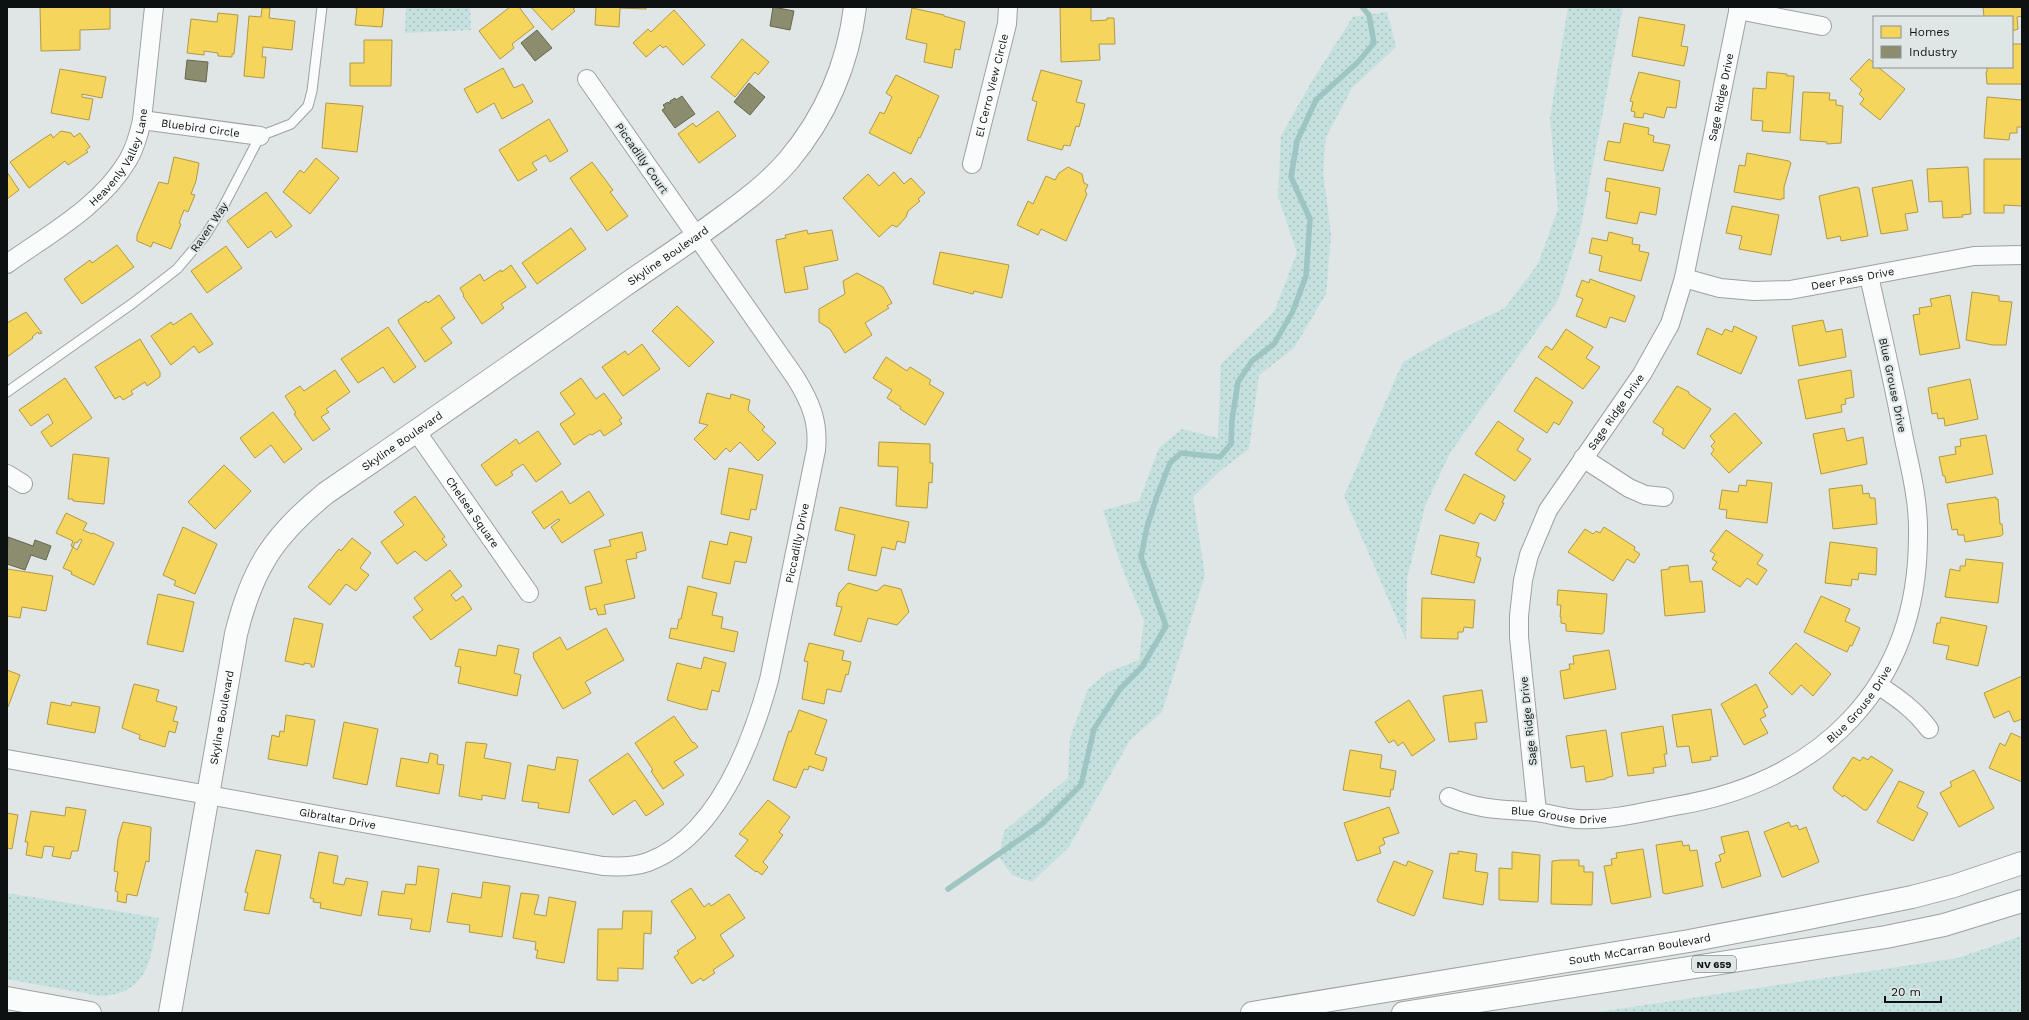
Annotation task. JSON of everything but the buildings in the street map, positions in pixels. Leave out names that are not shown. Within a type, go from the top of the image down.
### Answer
[{"type":"main road","name":"Skyline Boulevard","points":[[170,1013],[236,634],[243,605],[265,558],[281,535],[301,513],[326,493],[696,236],[764,186],[787,162],[808,135],[827,102],[841,71],[853,29],[855,7]]},
{"type":"main road","name":"South McCarran Boulevard","points":[[1252,1013],[1689,941],[1766,926],[1912,897],[1954,886],[2022,863]]},
{"type":"main road","name":"NV 659","points":[[1403,1013],[1886,937],[1944,925],[2022,901]]},
{"type":"main road","points":[[7,998],[90,1013]]},
{"type":"street","name":"Heavenly Valley Lane","points":[[7,264],[83,210],[114,181],[128,160],[138,138],[142,120],[154,7]]},
{"type":"street","name":"El Cerro View Circle","points":[[972,164],[1007,24],[1008,7]]},
{"type":"street","points":[[1739,8],[1822,26]]},
{"type":"street","name":"Sage Ridge Drive","points":[[1537,812],[1519,637],[1522,580],[1537,534],[1548,510],[1642,374],[1670,324],[1684,278],[1739,8]]},
{"type":"street","name":"Piccadilly Court","points":[[587,79],[696,236]]},
{"type":"street","name":"Bluebird Circle","points":[[142,120],[260,136]]},
{"type":"street","name":"Piccadilly Drive","points":[[666,853],[680,844],[694,831],[721,796],[740,762],[759,715],[772,665],[814,458],[817,434],[816,420],[805,392],[696,236]]},
{"type":"street","name":"Deer Pass Drive","points":[[1684,278],[1720,288],[1754,291],[1790,290],[1974,256],[2022,255]]},
{"type":"street","name":"Blue Grouse Drive","points":[[1449,797],[1478,808],[1537,812],[1576,819],[1615,817],[1705,802],[1740,791],[1780,773],[1817,751],[1860,711],[1878,685],[1905,627],[1916,586],[1918,535],[1916,498],[1894,385],[1869,276]]},
{"type":"street","name":"Chelsea Square","points":[[416,431],[529,593]]},
{"type":"street","points":[[1583,458],[1628,488],[1645,496],[1664,497]]},
{"type":"street","points":[[7,474],[23,484]]},
{"type":"street","points":[[1878,685],[1905,703],[1929,729]]},
{"type":"street","name":"Gibraltar Drive","points":[[7,759],[603,866],[635,866],[648,862],[666,853]]},
{"type":"lane","points":[[260,136],[291,124],[308,106],[312,91],[322,7]]},
{"type":"lane","name":"Raven Way","points":[[7,392],[139,299],[177,269],[205,236],[223,207],[260,136]]},
{"type":"shaded area","points":[[406,7],[470,7],[471,30],[405,33]]},
{"type":"shaded area","points":[[1568,7],[1623,7],[1580,231],[1558,300],[1450,453],[1425,506],[1407,579],[1406,640],[1344,496],[1403,362],[1453,333],[1505,308],[1538,264],[1558,209],[1550,118]]},
{"type":"shaded area","points":[[1387,12],[1396,47],[1352,88],[1326,137],[1323,171],[1331,235],[1326,294],[1294,348],[1259,375],[1249,449],[1220,471],[1193,497],[1205,575],[1162,712],[1130,740],[1069,847],[1032,882],[1012,875],[999,857],[1004,831],[1068,778],[1070,738],[1088,689],[1108,672],[1139,660],[1144,621],[1121,565],[1103,510],[1139,501],[1159,448],[1182,429],[1218,438],[1221,364],[1274,312],[1297,253],[1278,196],[1281,136],[1312,81],[1353,17]]},
{"type":"shaded area","points":[[7,893],[159,918],[150,959],[145,971],[138,981],[129,988],[117,994],[100,996],[7,979]]},
{"type":"shaded area","points":[[2022,936],[2022,1013],[1592,1013],[1958,958]]},
{"type":"waterway","points":[[948,889],[1042,824],[1081,785],[1094,729],[1120,689],[1142,667],[1166,626],[1141,557],[1147,527],[1170,463],[1181,453],[1220,457],[1231,444],[1232,420],[1238,382],[1252,361],[1274,344],[1293,311],[1306,276],[1310,219],[1291,177],[1297,141],[1316,100],[1358,62],[1374,43],[1369,15],[1362,7]]}]
